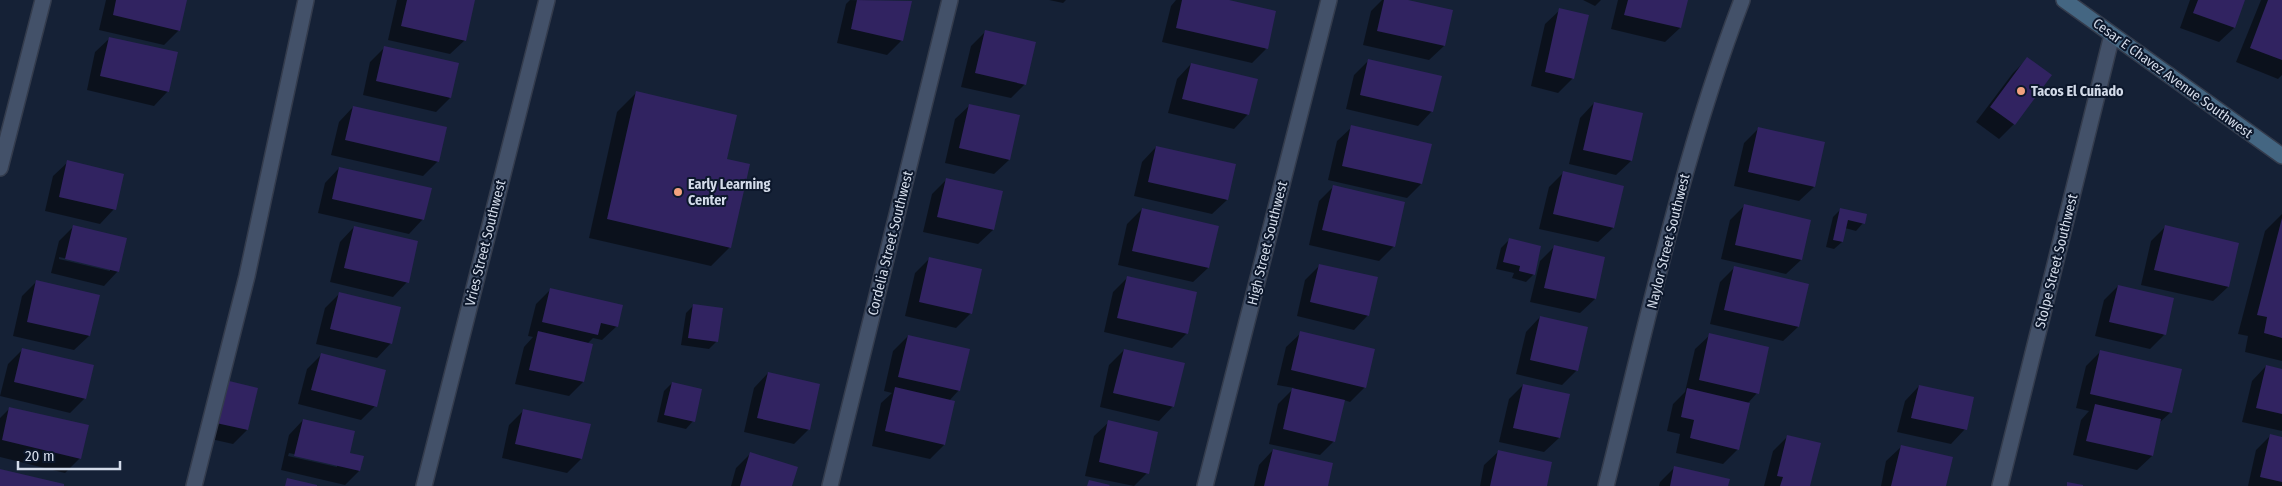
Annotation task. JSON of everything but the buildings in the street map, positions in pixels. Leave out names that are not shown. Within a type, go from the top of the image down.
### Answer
[{"type":"main road","name":"Cesar E Chavez Avenue Southwest","points":[[2064,0],[2282,156]]},
{"type":"street","points":[[0,168],[43,0]]},
{"type":"street","points":[[194,486],[247,276],[306,0]]},
{"type":"street","name":"Vries Street Southwest","points":[[424,486],[547,0]]},
{"type":"street","name":"Cordelia Street Southwest","points":[[830,486],[950,0]]},
{"type":"street","name":"High Street Southwest","points":[[1205,486],[1329,0]]},
{"type":"street","name":"Naylor Street Southwest","points":[[1606,486],[1680,191],[1719,60],[1742,0]]},
{"type":"street","name":"Stolpe Street Southwest","points":[[2000,486],[2112,35]]},
{"type":"place","name":"Tacos El Cuñado","points":[[2021,91]]},
{"type":"place","name":"Early Learning Center","points":[[678,192]]}]
